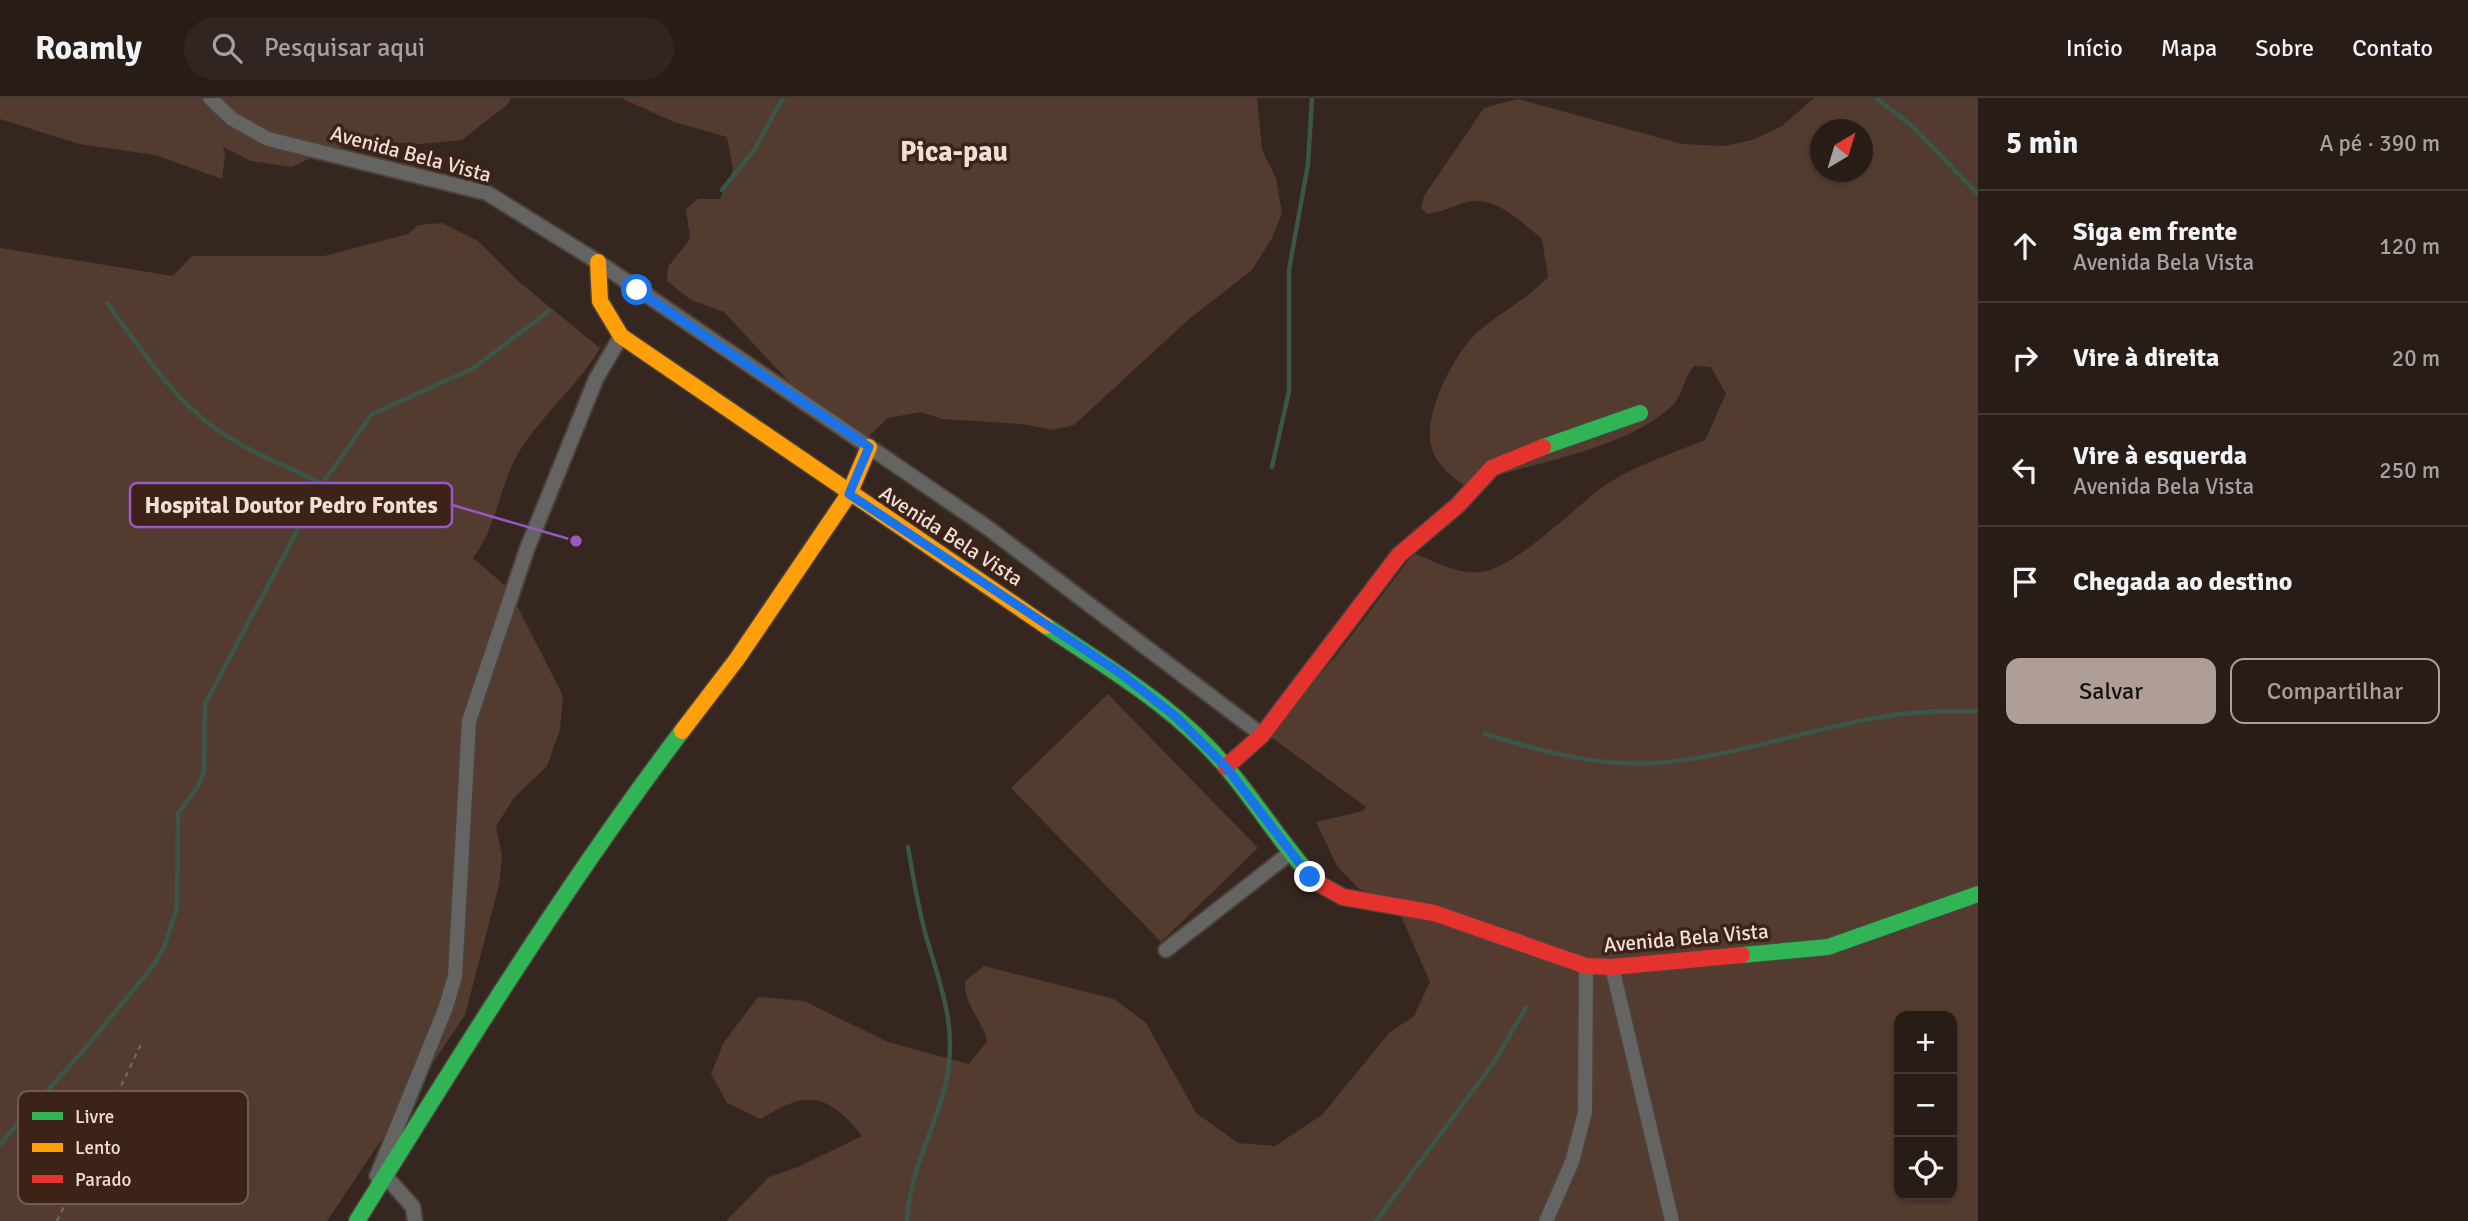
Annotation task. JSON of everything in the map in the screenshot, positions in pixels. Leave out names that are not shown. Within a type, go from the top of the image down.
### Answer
[{"type":"street","name":"Avenida Bela Vista","points":[[210,98],[232,119],[268,139],[487,193],[598,262],[988,528],[1262,735]]},
{"type":"street","name":"Avenida Bela Vista","points":[[598,262],[600,301],[621,336],[849,494],[1120,673],[1175,716],[1226,767],[1310,877],[1332,893],[1434,913],[1586,966],[1612,967],[1828,947],[1978,894]]},
{"type":"street","points":[[358,1221],[383,1172],[446,1007],[455,976],[469,721],[527,549],[596,379],[621,336]]},
{"type":"street","points":[[1226,767],[1262,735],[1391,563],[1408,544],[1457,506],[1489,470],[1506,460],[1640,413]]},
{"type":"street","points":[[383,1172],[485,1015],[648,776],[737,659],[849,494],[869,447]]},
{"type":"street","points":[[1166,950],[1290,852]]},
{"type":"street","points":[[1546,1221],[1572,1162],[1586,1112],[1586,966]]},
{"type":"street","points":[[1612,967],[1672,1221]]},
{"type":"street","points":[[383,1172],[413,1207],[415,1221]]},
{"type":"path","points":[[119,1091],[141,1044]]},
{"type":"path","points":[[57,1221],[65,1204]]},
{"type":"shaded area","points":[[0,98],[511,98],[508,104],[462,140],[420,144],[364,141],[325,151],[292,167],[251,161],[223,147],[225,155],[222,179],[155,155],[79,144],[0,119]]},
{"type":"shaded area","points":[[621,98],[1257,98],[1262,150],[1276,178],[1282,213],[1271,240],[1251,271],[1189,319],[1074,425],[1053,430],[1022,424],[942,419],[921,412],[888,418],[866,439],[791,384],[724,312],[691,300],[667,281],[668,267],[690,239],[686,209],[698,199],[720,199],[733,170],[727,137],[674,122]]},
{"type":"shaded area","points":[[1814,98],[1978,98],[1978,1221],[726,1221],[769,1177],[798,1167],[862,1136],[838,1111],[816,1100],[792,1103],[761,1119],[727,1103],[711,1074],[724,1042],[758,997],[804,1001],[888,1042],[969,1064],[987,1041],[967,997],[965,981],[984,966],[1114,999],[1146,1023],[1196,1113],[1238,1143],[1275,1146],[1322,1115],[1389,1033],[1414,1016],[1430,982],[1397,907],[1359,889],[1337,866],[1316,822],[1363,811],[1366,807],[1267,734],[1335,657],[1414,553],[1446,567],[1472,572],[1495,568],[1511,560],[1618,477],[1705,440],[1726,394],[1711,367],[1694,366],[1671,407],[1627,435],[1573,455],[1465,485],[1459,482],[1447,472],[1431,447],[1430,427],[1444,381],[1461,351],[1480,330],[1548,277],[1542,239],[1506,211],[1486,202],[1475,201],[1427,214],[1421,208],[1424,196],[1484,108],[1518,99],[1682,144],[1724,146],[1752,140],[1782,126]]},
{"type":"shaded area","points":[[442,223],[478,241],[518,281],[600,348],[591,363],[524,444],[515,459],[487,536],[473,558],[508,588],[563,696],[560,730],[547,766],[514,798],[496,826],[502,857],[499,885],[465,1015],[327,1221],[0,1221],[0,248],[173,276],[192,256],[324,256],[408,234],[418,225]]},
{"type":"shaded area","points":[[1108,694],[1258,848],[1161,942],[1011,788]]},
{"type":"waterway","points":[[722,190],[754,150],[783,98]]},
{"type":"waterway","points":[[1272,467],[1289,391],[1289,270],[1308,164],[1312,98]]},
{"type":"waterway","points":[[1876,98],[1912,126],[1978,194]]},
{"type":"waterway","points":[[107,303],[170,387],[200,416],[241,445],[322,484]]},
{"type":"waterway","points":[[47,1091],[153,966],[165,945],[177,907],[178,813],[199,785],[204,771],[205,704],[322,484],[372,414],[472,369],[549,311]]},
{"type":"waterway","points":[[1485,734],[1575,757],[1645,764],[1725,753],[1893,715],[1978,711]]},
{"type":"waterway","points":[[907,1221],[912,1185],[946,1082],[950,1043],[946,1008],[926,936],[908,847]]},
{"type":"waterway","points":[[1376,1221],[1494,1062],[1526,1007]]},
{"type":"waterway","points":[[0,1144],[18,1124]]},
{"type":"traffic: fast","points":[[1543,447],[1640,413]]},
{"type":"traffic: fast","points":[[1046,626],[1142,691],[1187,727],[1227,768],[1316,882]]},
{"type":"traffic: fast","points":[[357,1221],[554,911],[682,731]]},
{"type":"traffic: fast","points":[[1742,955],[1828,947],[1978,894]]},
{"type":"traffic: slow","points":[[598,262],[600,301],[621,336],[1046,626]]},
{"type":"traffic: slow","points":[[682,731],[737,659],[849,494],[869,447]]},
{"type":"traffic: jam","points":[[1226,767],[1262,735],[1399,555],[1458,505],[1492,468],[1543,447]]},
{"type":"traffic: jam","points":[[1316,882],[1343,897],[1434,913],[1586,966],[1612,967],[1742,955]]},
{"type":"place","name":"Hospital Doutor Pedro Fontes","points":[[576,541]]},
{"type":"district","name":"Pica-pau","points":[[954,151]]},
{"type":"route","points":[[637,290],[869,447],[849,494],[1120,673],[1175,716],[1226,767],[1310,877]]}]
